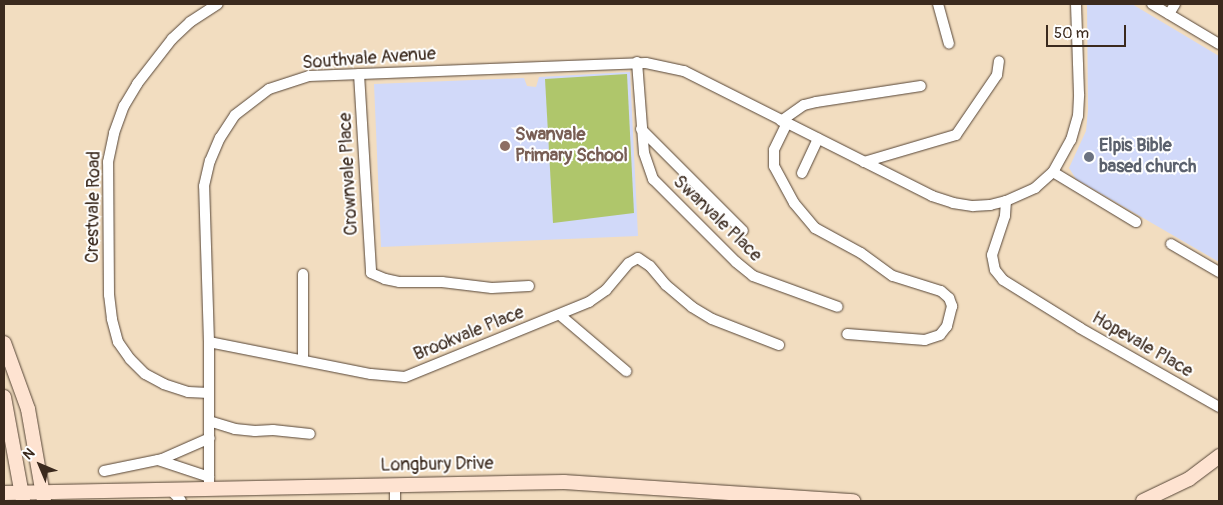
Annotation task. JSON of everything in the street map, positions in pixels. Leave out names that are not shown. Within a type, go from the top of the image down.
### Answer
[{"type":"street","name":"Crestvale Road","points":[[208,393],[188,392],[172,387],[145,374],[130,359],[118,342],[112,319],[109,295],[108,162],[120,115],[137,84],[172,39],[190,22],[218,4]]},
{"type":"street","points":[[938,4],[949,44]]},
{"type":"street","name":"Southvale Avenue","points":[[209,483],[209,342],[204,186],[210,161],[220,138],[235,115],[269,89],[308,76],[637,62],[684,71],[932,196],[953,203],[973,206],[1006,201],[1035,188],[1052,172],[1071,140],[1078,116],[1076,4]]},
{"type":"street","points":[[1152,4],[1219,44]]},
{"type":"street","points":[[1169,14],[1175,4]]},
{"type":"street","points":[[864,162],[956,135],[997,75],[999,61]]},
{"type":"street","name":"Swanvale Place","points":[[637,62],[644,153],[653,179],[736,262],[763,280],[838,306]]},
{"type":"street","name":"Crownvale Place","points":[[359,74],[371,273],[399,282],[442,282],[492,288],[529,286]]},
{"type":"street","points":[[846,334],[926,340],[940,335],[947,326],[952,306],[949,298],[941,291],[893,276],[861,253],[815,228],[794,203],[774,166],[774,150],[784,122],[804,105],[921,86]]},
{"type":"street","name":"Swanvale Place","points":[[641,129],[743,231]]},
{"type":"street","points":[[802,173],[818,139]]},
{"type":"street","points":[[1052,172],[1136,222]]},
{"type":"street","name":"Hopevale Place","points":[[1006,201],[1005,216],[992,255],[995,270],[1004,280],[1076,326],[1219,407]]},
{"type":"street","points":[[1172,244],[1219,272]]},
{"type":"street","name":"Brookvale Place","points":[[209,342],[379,375],[405,377],[589,302],[606,290],[634,259],[642,260],[684,301],[712,319],[779,345]]},
{"type":"street","points":[[303,274],[303,360]]},
{"type":"street","points":[[560,315],[626,371]]},
{"type":"street","points":[[4,343],[28,409],[43,497]]},
{"type":"street","points":[[4,397],[22,497]]},
{"type":"street","points":[[210,421],[254,432],[273,430],[310,434]]},
{"type":"street","points":[[104,471],[158,460],[210,438]]},
{"type":"street","points":[[1143,501],[1189,479],[1219,456]]},
{"type":"street","points":[[158,460],[209,483]]},
{"type":"street","name":"Longbury Drive","points":[[4,493],[22,497],[43,497],[90,491],[170,489],[209,483],[395,484],[564,482],[708,496],[853,501]]},
{"type":"street","points":[[395,484],[395,501]]},
{"type":"street","points":[[170,489],[181,501]]},
{"type":"street","points":[[70,501],[90,491]]},
{"type":"shaded area","points":[[1087,4],[1132,4],[1219,56],[1219,262],[1076,179],[1069,168],[1086,131],[1088,110]]},
{"type":"shaded area","name":"Swanvale Primary School","points":[[630,72],[638,236],[381,247],[374,84],[524,78],[527,86],[536,87],[539,77]]},
{"type":"green space","points":[[627,74],[634,213],[553,223],[545,79]]},
{"type":"place","name":"Swanvale Primary School","points":[[505,146]]},
{"type":"place","name":"Elpis Bible based church","points":[[1089,157]]}]
